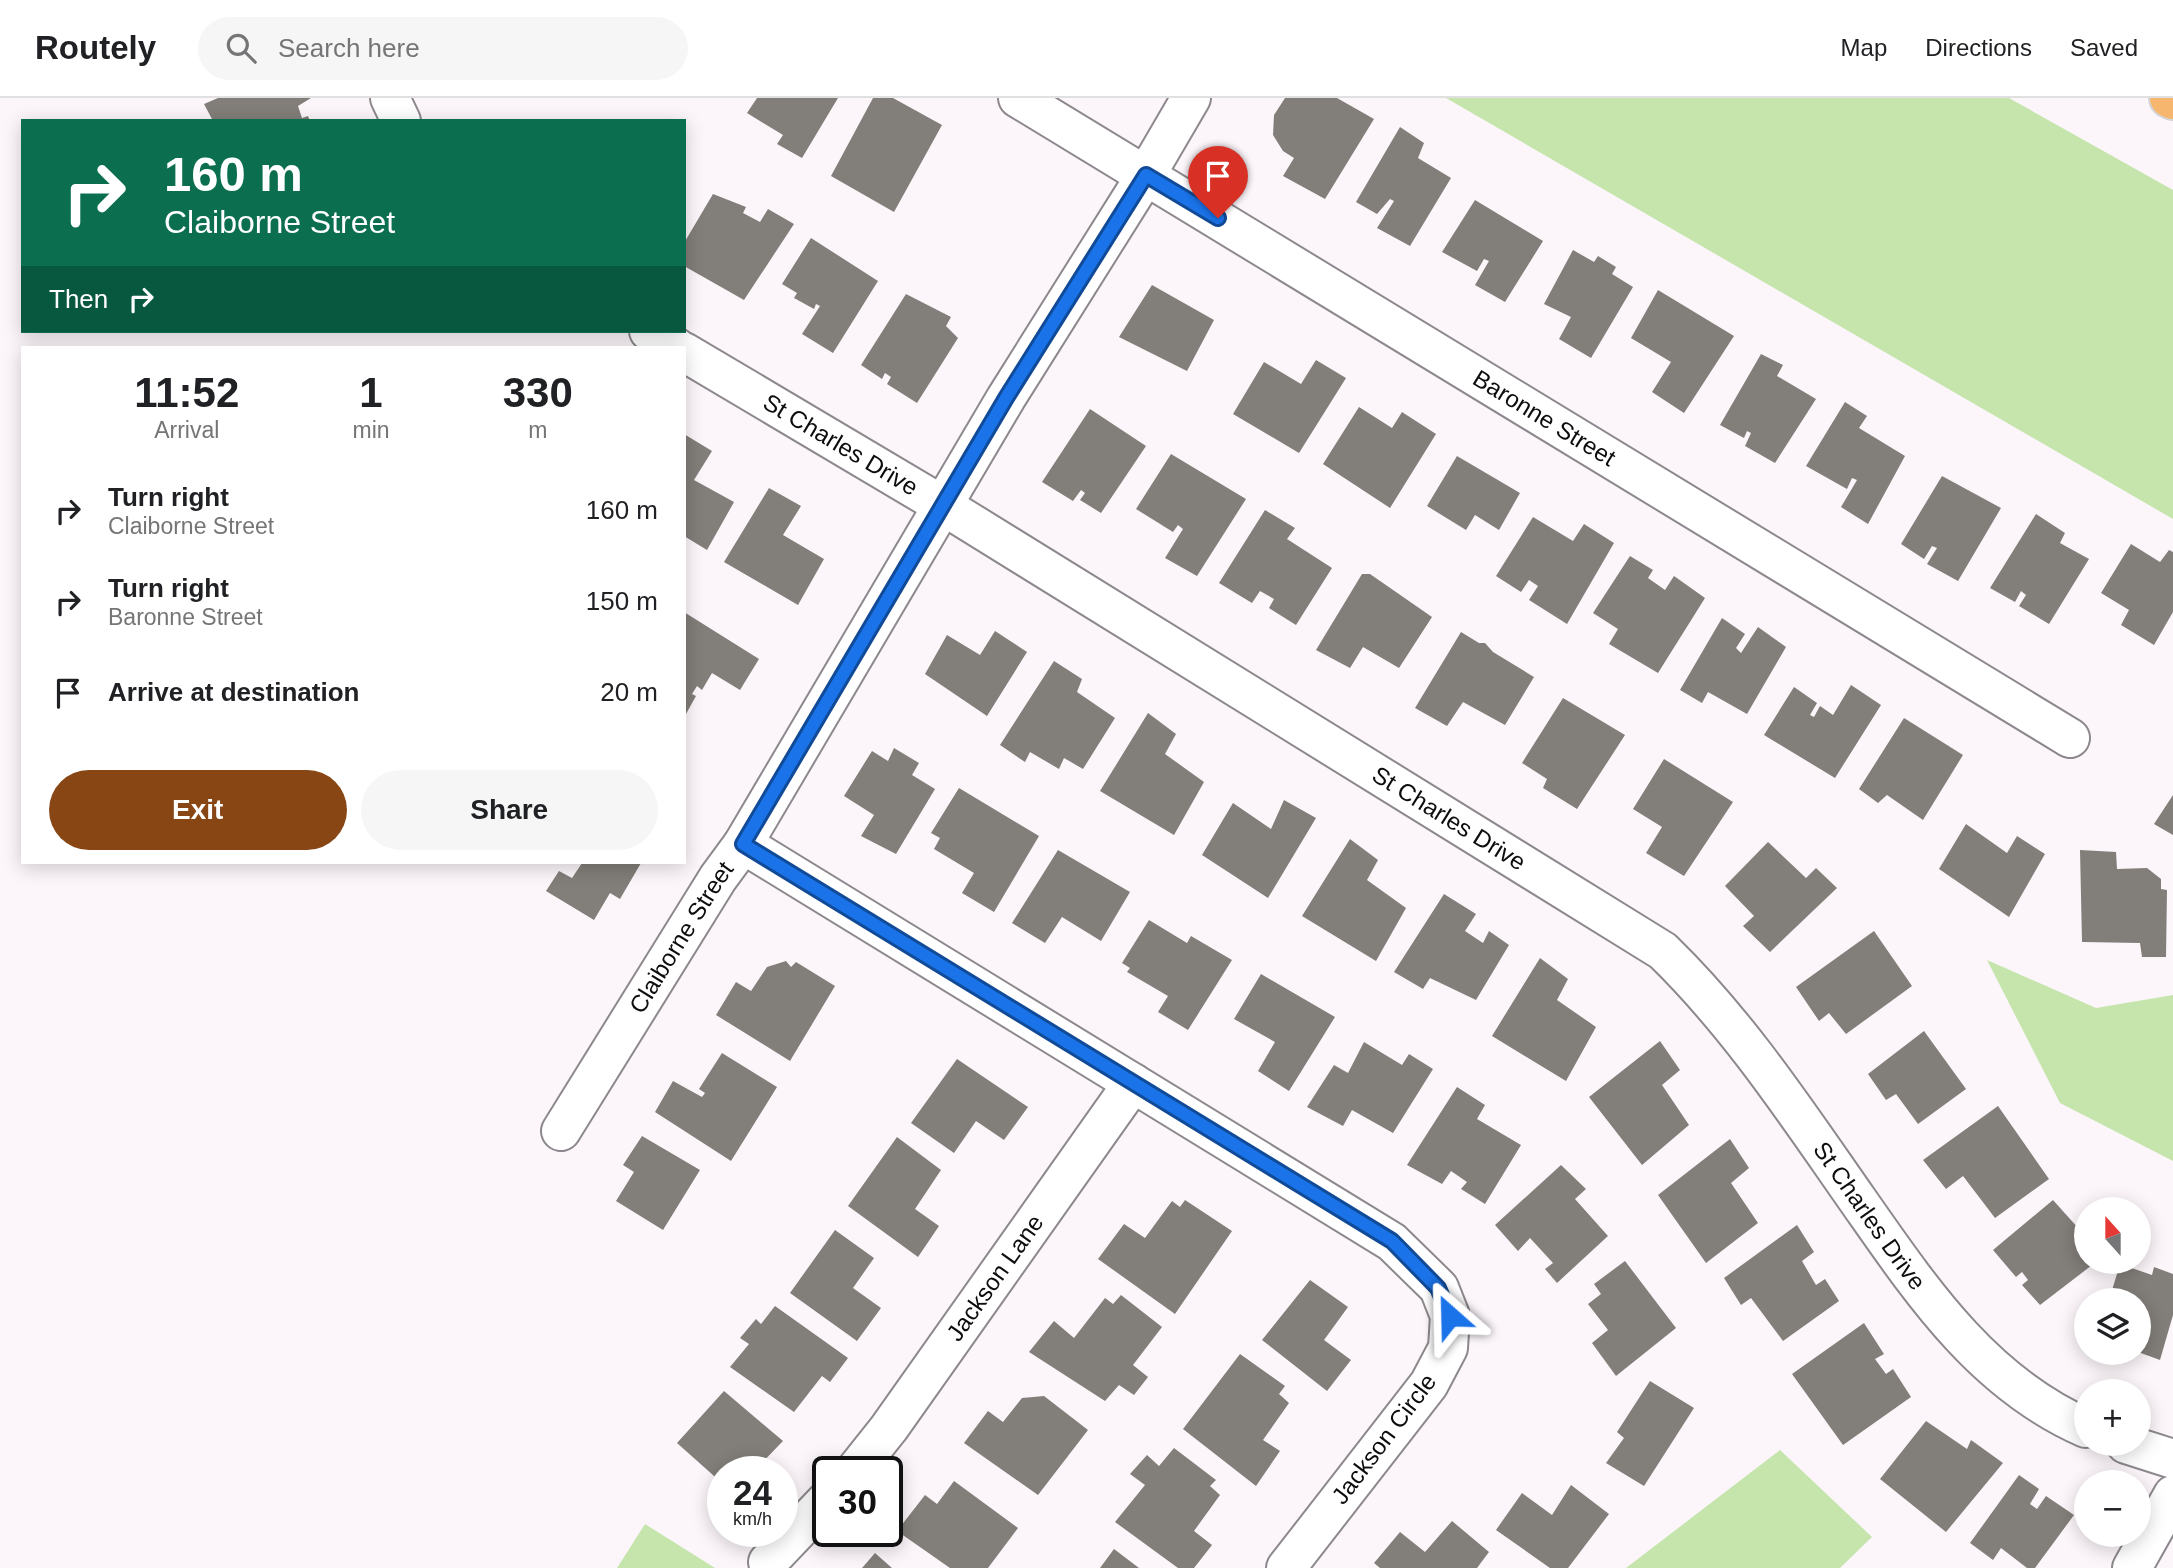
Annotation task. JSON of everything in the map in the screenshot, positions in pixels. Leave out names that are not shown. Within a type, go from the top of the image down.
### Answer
[{"type":"street","points":[[390,98],[400,119]]},
{"type":"street","name":"Baronne Street","points":[[1018,98],[2070,738]]},
{"type":"street","name":"Claiborne Street","points":[[561,1131],[718,878],[743,844],[942,505],[1191,98]]},
{"type":"street","points":[[652,333],[674,346]]},
{"type":"street","name":"St Charles Drive","points":[[686,353],[942,505],[1627,926],[1663,951],[1706,993],[1749,1045],[1886,1240],[1959,1336],[2014,1387],[2052,1413],[2074,1423]]},
{"type":"street","name":"Jackson Circle","points":[[743,844],[1392,1241],[1425,1271],[1447,1304],[1450,1316],[1448,1348],[1429,1384],[1286,1568]]},
{"type":"street","name":"Jackson Lane","points":[[866,1456],[921,1383],[1133,1083]]},
{"type":"street","points":[[2151,1452],[2173,1459]]},
{"type":"street","points":[[2132,1568],[2173,1495]]},
{"type":"street","points":[[768,1562],[812,1516]]},
{"type":"green space","points":[[1446,98],[2009,98],[2173,190],[2173,519]]},
{"type":"green space","points":[[1987,960],[2096,1008],[2173,995],[2173,1161],[2060,1103]]},
{"type":"green space","points":[[1780,1450],[1872,1537],[1840,1568],[1626,1568]]},
{"type":"green space","points":[[645,1524],[715,1568],[617,1568]]},
{"type":"building","points":[[218,98],[311,98],[298,106],[302,118],[308,116],[309,119],[212,119],[204,104]]},
{"type":"building","points":[[757,98],[838,98],[802,158],[777,144],[783,135],[747,113]]},
{"type":"building","points":[[873,98],[893,98],[942,125],[894,212],[831,176]]},
{"type":"building","points":[[1285,98],[1337,98],[1374,119],[1325,199],[1283,176],[1294,158],[1283,151],[1273,135],[1274,115]]},
{"type":"building","points":[[1400,127],[1424,143],[1418,158],[1451,178],[1410,246],[1377,228],[1394,201],[1390,199],[1377,214],[1356,202]]},
{"type":"building","points":[[713,194],[746,207],[743,213],[760,222],[768,209],[794,224],[744,300],[686,267],[686,240]]},
{"type":"building","points":[[1475,200],[1543,241],[1505,302],[1475,285],[1489,261],[1484,259],[1477,271],[1442,252]]},
{"type":"building","points":[[811,238],[878,281],[833,353],[802,334],[820,306],[816,304],[814,309],[794,298],[797,293],[782,284]]},
{"type":"building","points":[[1573,250],[1594,262],[1598,256],[1616,267],[1612,274],[1633,287],[1591,358],[1559,339],[1571,317],[1544,304]]},
{"type":"building","points":[[1152,285],[1214,320],[1187,371],[1119,337]]},
{"type":"building","points":[[1658,290],[1734,336],[1684,413],[1652,392],[1671,362],[1631,338]]},
{"type":"building","points":[[906,294],[951,317],[946,326],[958,338],[917,403],[887,384],[891,377],[885,373],[882,379],[861,365]]},
{"type":"building","points":[[1761,354],[1783,365],[1777,376],[1816,399],[1775,463],[1745,446],[1751,433],[1747,431],[1744,438],[1720,425]]},
{"type":"building","points":[[1316,360],[1346,378],[1299,453],[1233,414],[1264,362],[1301,384]]},
{"type":"building","points":[[1845,402],[1867,416],[1859,428],[1905,456],[1868,524],[1841,507],[1857,480],[1852,478],[1847,489],[1806,466]]},
{"type":"building","points":[[1359,407],[1392,428],[1402,412],[1436,434],[1390,508],[1323,464]]},
{"type":"building","points":[[1090,409],[1146,446],[1101,513],[1080,500],[1085,493],[1081,490],[1073,501],[1042,482]]},
{"type":"building","points":[[686,435],[712,451],[694,480],[734,502],[707,550],[686,537]]},
{"type":"building","points":[[1171,454],[1246,499],[1197,576],[1165,558],[1183,529],[1178,525],[1173,532],[1136,509]]},
{"type":"building","points":[[1457,456],[1520,493],[1499,530],[1475,515],[1466,530],[1427,506]]},
{"type":"building","points":[[1942,476],[2001,508],[1958,581],[1927,564],[1937,548],[1932,546],[1924,559],[1901,544]]},
{"type":"building","points":[[769,488],[801,506],[783,535],[824,559],[798,605],[724,562]]},
{"type":"building","points":[[1265,510],[1295,528],[1287,539],[1332,568],[1296,625],[1269,608],[1274,599],[1260,591],[1252,603],[1219,583]]},
{"type":"building","points":[[2036,514],[2065,533],[2060,543],[2089,559],[2049,624],[2019,606],[2026,595],[2021,591],[2015,602],[1990,588]]},
{"type":"building","points":[[1533,517],[1573,541],[1584,524],[1614,543],[1567,624],[1529,600],[1538,586],[1529,580],[1521,592],[1496,576]]},
{"type":"building","points":[[2131,544],[2160,562],[2169,550],[2173,552],[2173,612],[2154,645],[2121,625],[2129,610],[2101,593]]},
{"type":"building","points":[[1630,556],[1653,570],[1648,578],[1665,590],[1674,576],[1705,598],[1658,673],[1609,644],[1618,629],[1593,613]]},
{"type":"building","points":[[1362,574],[1370,574],[1432,617],[1399,668],[1363,647],[1350,668],[1316,650]]},
{"type":"building","points":[[686,613],[759,659],[740,690],[712,673],[702,690],[697,686],[692,694],[696,696],[686,714]]},
{"type":"building","points":[[1722,618],[1745,634],[1736,648],[1741,653],[1758,627],[1786,647],[1747,714],[1708,692],[1702,703],[1680,690]]},
{"type":"building","points":[[995,631],[1027,652],[987,716],[925,674],[947,635],[980,655]]},
{"type":"building","points":[[1461,632],[1479,643],[1485,643],[1493,652],[1534,677],[1505,725],[1463,702],[1447,726],[1415,708]]},
{"type":"building","points":[[1054,661],[1082,679],[1077,692],[1115,718],[1083,769],[1064,758],[1059,769],[1030,752],[1025,762],[1000,745]]},
{"type":"building","points":[[1851,685],[1881,705],[1835,778],[1764,735],[1794,687],[1817,703],[1810,715],[1814,717],[1820,706],[1833,715]]},
{"type":"building","points":[[1563,698],[1625,735],[1577,809],[1543,788],[1547,779],[1522,763]]},
{"type":"building","points":[[1148,713],[1176,734],[1165,754],[1204,782],[1174,835],[1100,791]]},
{"type":"building","points":[[1904,718],[1963,755],[1923,820],[1887,795],[1878,803],[1859,789]]},
{"type":"building","points":[[894,748],[919,763],[912,775],[935,789],[896,854],[861,836],[874,815],[844,796],[872,751],[888,761]]},
{"type":"building","points":[[1664,759],[1733,802],[1684,876],[1646,853],[1662,827],[1633,809]]},
{"type":"building","points":[[959,788],[1039,836],[994,912],[962,893],[974,873],[934,849],[940,838],[931,833]]},
{"type":"building","points":[[2173,795],[2173,835],[2154,824]]},
{"type":"building","points":[[1284,800],[1316,818],[1268,898],[1202,855],[1233,803],[1271,829]]},
{"type":"building","points":[[1966,824],[2007,853],[2017,836],[2045,854],[2009,917],[1939,869]]},
{"type":"building","points":[[1350,839],[1378,860],[1367,880],[1406,908],[1376,961],[1302,916]]},
{"type":"building","points":[[1768,842],[1806,878],[1816,868],[1837,888],[1770,952],[1743,926],[1754,916],[1725,886]]},
{"type":"building","points":[[1058,850],[1130,892],[1101,941],[1062,917],[1045,943],[1012,923]]},
{"type":"building","points":[[2080,850],[2116,852],[2117,869],[2147,868],[2161,879],[2161,889],[2167,890],[2166,957],[2142,957],[2140,943],[2082,942]]},
{"type":"building","points":[[581,864],[640,864],[620,899],[610,893],[594,920],[546,891],[559,871],[572,878]]},
{"type":"building","points":[[1444,894],[1476,914],[1465,931],[1483,943],[1489,931],[1509,945],[1476,1000],[1430,978],[1423,989],[1394,972]]},
{"type":"building","points":[[1149,920],[1187,943],[1191,936],[1232,960],[1188,1030],[1158,1012],[1168,996],[1127,972],[1130,968],[1122,963]]},
{"type":"building","points":[[1874,931],[1912,986],[1846,1034],[1829,1013],[1819,1021],[1796,987]]},
{"type":"building","points":[[1540,958],[1568,979],[1557,1000],[1596,1027],[1566,1081],[1492,1036]]},
{"type":"building","points":[[786,961],[791,967],[796,962],[835,986],[790,1061],[716,1015],[736,982],[751,991],[767,967]]},
{"type":"building","points":[[1261,974],[1335,1017],[1289,1091],[1258,1071],[1275,1042],[1234,1019]]},
{"type":"building","points":[[1924,1031],[1966,1089],[1918,1124],[1896,1094],[1886,1100],[1868,1074]]},
{"type":"building","points":[[1660,1041],[1680,1070],[1662,1085],[1689,1125],[1642,1165],[1589,1097]]},
{"type":"building","points":[[1364,1042],[1402,1065],[1409,1054],[1433,1069],[1393,1133],[1352,1110],[1343,1126],[1307,1107],[1334,1065],[1348,1073]]},
{"type":"building","points":[[722,1053],[777,1087],[731,1161],[655,1112],[673,1081],[702,1097],[705,1093],[699,1089]]},
{"type":"building","points":[[957,1059],[1028,1107],[1004,1140],[976,1121],[954,1153],[911,1123]]},
{"type":"building","points":[[1457,1087],[1485,1105],[1477,1119],[1521,1145],[1485,1204],[1461,1189],[1467,1182],[1451,1171],[1442,1184],[1407,1165]]},
{"type":"building","points":[[1998,1106],[2049,1179],[1995,1218],[1963,1176],[1946,1189],[1923,1160]]},
{"type":"building","points":[[642,1136],[700,1170],[663,1230],[616,1201],[634,1172],[623,1165]]},
{"type":"building","points":[[897,1137],[941,1170],[915,1209],[939,1226],[918,1257],[848,1206]]},
{"type":"building","points":[[1730,1139],[1749,1168],[1731,1183],[1758,1223],[1706,1263],[1658,1195]]},
{"type":"building","points":[[1561,1165],[1586,1189],[1575,1199],[1608,1236],[1557,1283],[1545,1269],[1553,1263],[1530,1238],[1518,1251],[1495,1225]]},
{"type":"building","points":[[1185,1200],[1232,1231],[1175,1314],[1098,1259],[1124,1224],[1145,1238],[1172,1201],[1180,1207]]},
{"type":"building","points":[[2053,1200],[2074,1223],[2074,1274],[2080,1274],[2040,1305],[2022,1285],[2028,1280],[2022,1272],[2016,1277],[1993,1250]]},
{"type":"building","points":[[1797,1225],[1814,1252],[1802,1261],[1816,1285],[1825,1279],[1839,1301],[1783,1341],[1751,1298],[1741,1305],[1724,1278]]},
{"type":"building","points":[[835,1230],[874,1258],[853,1288],[881,1308],[857,1341],[790,1293]]},
{"type":"building","points":[[1625,1261],[1676,1328],[1616,1376],[1592,1343],[1608,1330],[1588,1304],[1601,1294],[1594,1284]]},
{"type":"building","points":[[2154,1267],[2173,1274],[2173,1315],[2160,1360],[2151,1357],[2151,1288],[2113,1288],[2117,1274],[2152,1275]]},
{"type":"building","points":[[1310,1280],[1348,1307],[1324,1340],[1351,1360],[1327,1391],[1262,1340]]},
{"type":"building","points":[[1121,1295],[1162,1327],[1133,1365],[1148,1377],[1134,1395],[1119,1385],[1105,1401],[1029,1352],[1054,1321],[1074,1338],[1105,1298],[1113,1304]]},
{"type":"building","points":[[775,1306],[848,1358],[830,1382],[822,1376],[794,1412],[730,1367],[749,1344],[740,1338],[756,1319],[761,1324]]},
{"type":"building","points":[[1864,1323],[1884,1354],[1875,1359],[1886,1374],[1893,1369],[1911,1397],[1843,1445],[1792,1374]]},
{"type":"building","points":[[1240,1354],[1285,1386],[1279,1394],[1289,1403],[1263,1440],[1280,1451],[1256,1486],[1183,1429]]},
{"type":"building","points":[[1650,1381],[1694,1408],[1644,1486],[1606,1463],[1624,1438],[1617,1432]]},
{"type":"building","points":[[724,1391],[783,1441],[769,1456],[707,1456],[707,1470],[677,1443]]},
{"type":"building","points":[[1044,1396],[1088,1430],[1038,1495],[964,1443],[988,1411],[1003,1422],[1022,1398]]},
{"type":"building","points":[[1926,1421],[1967,1449],[1971,1440],[2003,1463],[1946,1532],[1880,1479]]},
{"type":"building","points":[[1174,1448],[1216,1480],[1210,1486],[1220,1495],[1194,1531],[1212,1545],[1194,1568],[1178,1568],[1115,1522],[1145,1485],[1130,1474],[1147,1455],[1159,1466]]},
{"type":"building","points":[[2019,1475],[2039,1489],[2030,1504],[2037,1509],[2046,1496],[2074,1515],[2035,1568],[2027,1568],[2001,1548],[1993,1560],[1970,1543]]},
{"type":"building","points":[[954,1481],[1018,1528],[988,1568],[950,1568],[903,1535],[903,1523],[925,1495],[937,1504]]},
{"type":"building","points":[[1571,1485],[1609,1514],[1568,1568],[1550,1568],[1496,1530],[1522,1493],[1552,1515]]},
{"type":"building","points":[[1452,1521],[1489,1552],[1477,1568],[1380,1568],[1374,1563],[1400,1532],[1425,1552]]},
{"type":"building","points":[[1114,1549],[1139,1568],[1100,1568]]},
{"type":"building","points":[[875,1553],[892,1568],[862,1568]]},
{"type":"route","points":[[1218,218],[1146,175],[1006,398],[743,844],[1392,1241],[1425,1271],[1447,1304],[1450,1316]]}]
